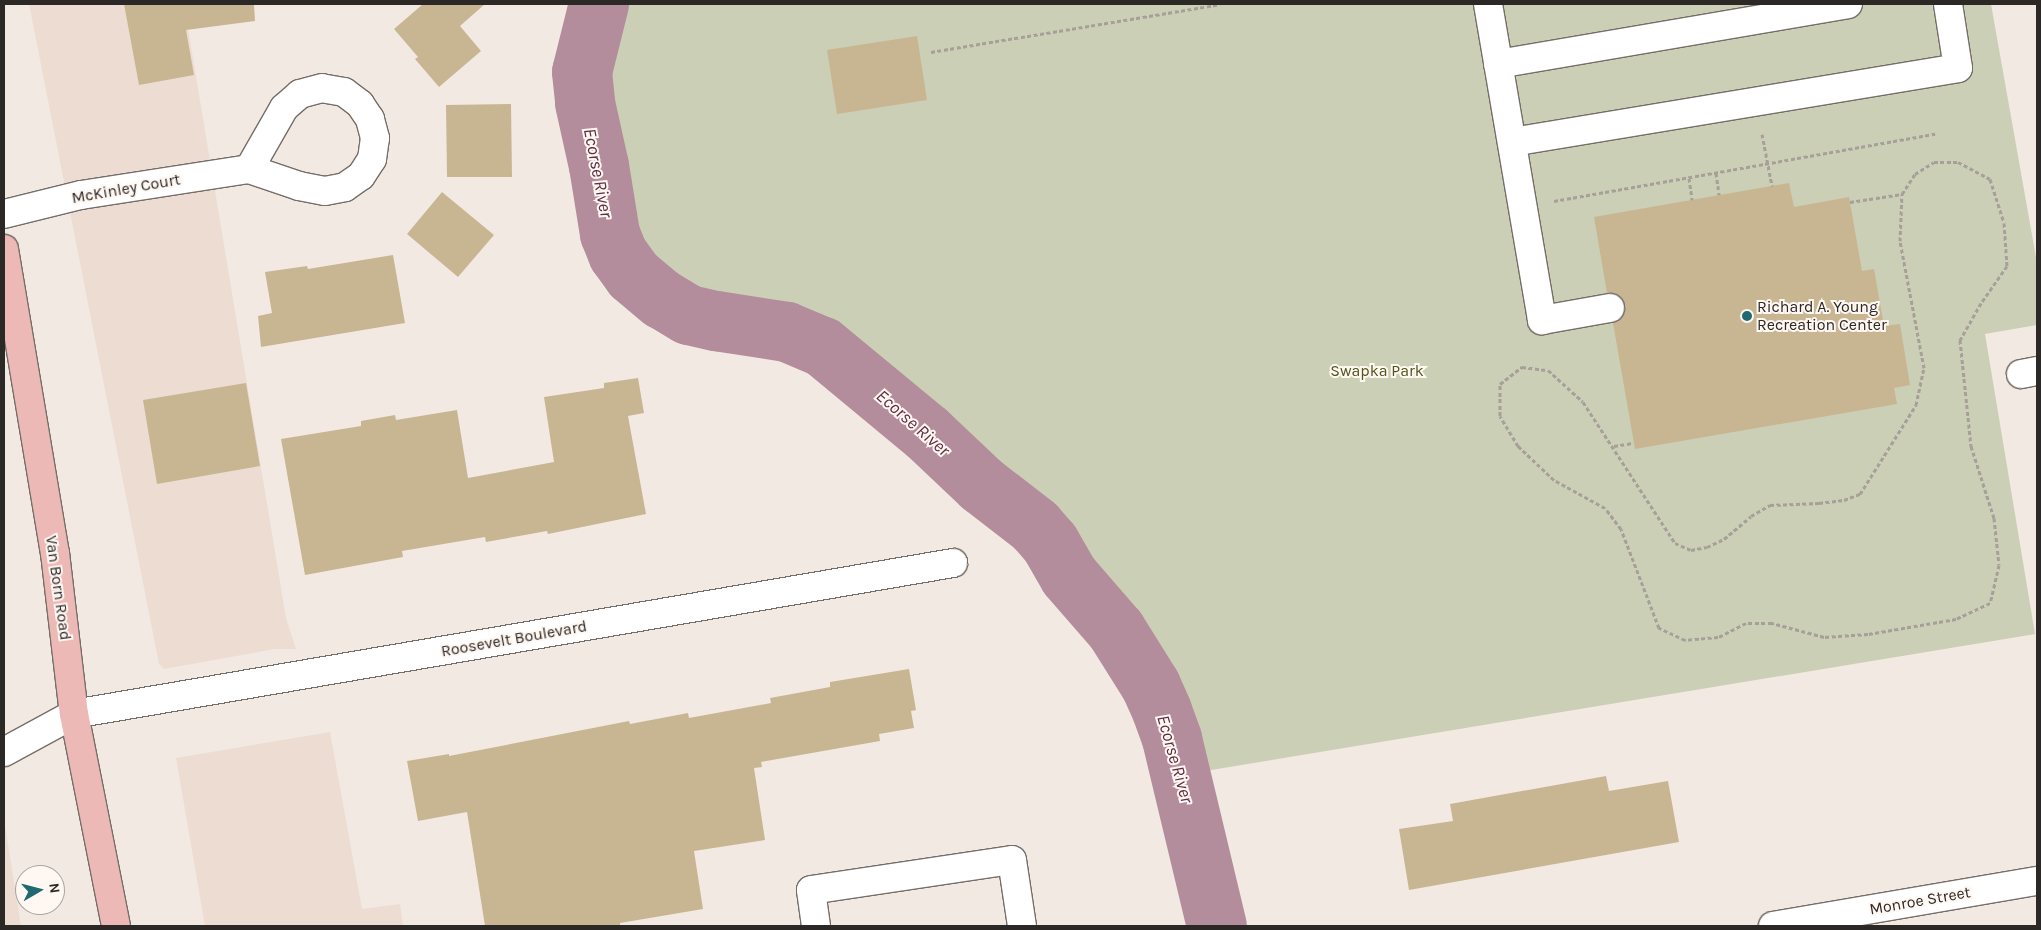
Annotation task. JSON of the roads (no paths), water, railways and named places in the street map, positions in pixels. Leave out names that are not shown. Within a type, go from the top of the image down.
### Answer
[{"type":"main road","name":"Van Born Road","points":[[4,249],[55,553],[74,714],[116,926]]},
{"type":"street","points":[[1488,4],[1542,320],[1610,308]]},
{"type":"street","points":[[1498,64],[1848,4]]},
{"type":"street","points":[[1512,142],[1958,68],[1948,4]]},
{"type":"street","name":"McKinley Court","points":[[4,214],[81,195],[249,169],[299,186],[325,191],[345,187],[361,176],[372,158],[375,138],[370,118],[360,104],[344,92],[322,88],[300,94],[284,108],[249,169]]},
{"type":"street","name":"Roosevelt Boulevard","points":[[4,752],[74,714],[953,563]]},
{"type":"street","points":[[816,926],[811,890],[1012,860],[1022,926]]},
{"type":"street","name":"Monroe Street","points":[[1773,926],[2037,881]]},
{"type":"waterway","name":"Ecorse River","points":[[599,4],[582,72],[585,103],[599,166],[610,234],[618,254],[633,275],[662,299],[689,315],[787,332],[823,347],[927,433],[982,485],[1035,526],[1050,543],[1069,576],[1116,630],[1151,686],[1172,739],[1217,926]]},
{"type":"place","name":"Richard A. Young Recreation Center","points":[[1747,316]]},
{"type":"park label","name":"Swapka Park","points":[[1377,371]]}]
